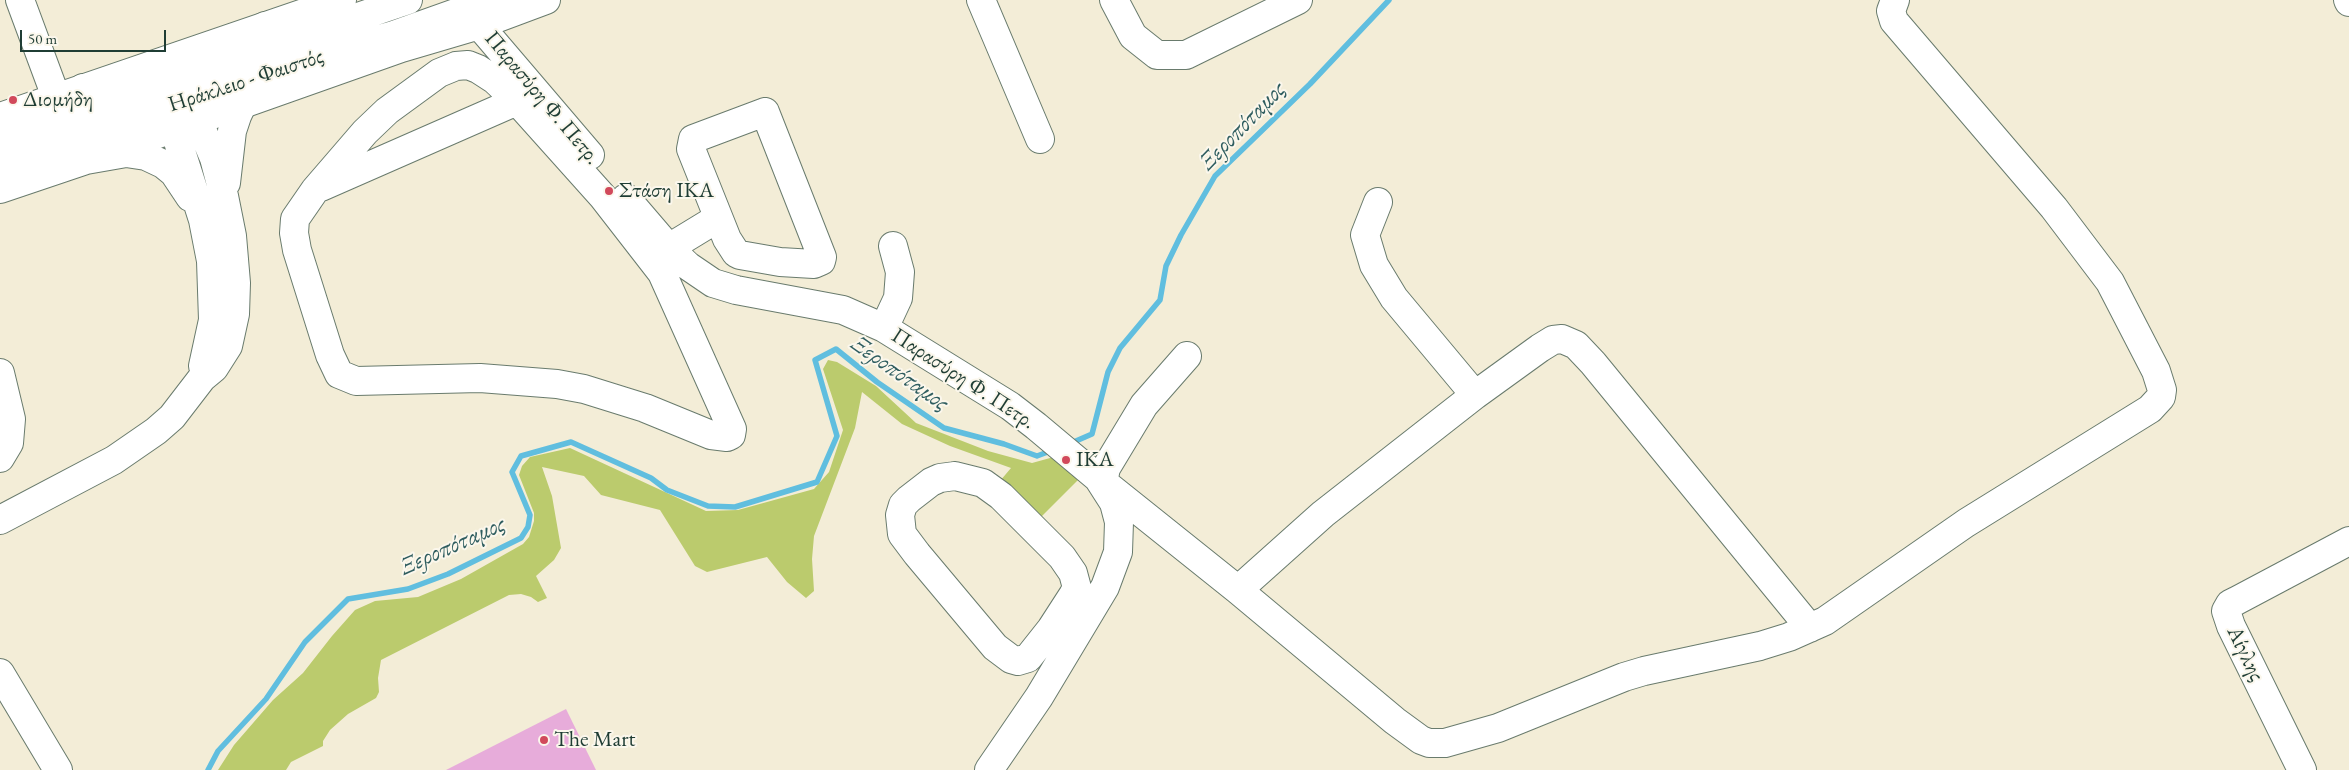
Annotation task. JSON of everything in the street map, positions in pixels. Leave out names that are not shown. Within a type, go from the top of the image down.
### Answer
[{"type":"street","points":[[20,0],[56,98]]},
{"type":"street","points":[[0,116],[342,0]]},
{"type":"street","name":"Ηράκλειο - Φαιστός","points":[[0,139],[173,104],[210,67],[408,0]]},
{"type":"street","name":"Ηράκλειο - Φαιστός","points":[[0,164],[280,68],[394,35],[492,0]]},
{"type":"street","points":[[83,88],[173,104],[243,103],[401,48],[479,25],[546,0]]},
{"type":"street","points":[[981,0],[1040,139]]},
{"type":"street","points":[[1114,0],[1133,36],[1158,55],[1177,55],[1186,54],[1298,0]]},
{"type":"street","points":[[1187,356],[1144,405],[1100,480],[1238,590],[1420,740],[1438,744],[1456,741],[1498,728],[1644,671],[1760,646],[1810,628],[1841,611],[1900,567],[1966,523],[2150,409],[2161,397],[2162,390],[2156,371],[2110,282],[2054,208],[1894,21],[1891,15],[1895,0]]},
{"type":"street","name":"Παρασύρη Φ. Πετρ.","points":[[479,25],[659,253],[688,266],[713,283],[843,310],[884,328],[1010,406],[1100,480],[1118,512],[1118,552],[1099,598],[1065,643],[1039,697],[989,770]]},
{"type":"street","points":[[210,67],[265,26]]},
{"type":"street","points":[[468,65],[495,80],[517,101],[603,197],[659,253],[662,273],[732,429],[731,435],[727,438],[704,432],[617,399],[557,384],[480,378],[356,381],[339,374],[330,355],[294,239],[294,224],[297,213],[377,120],[398,101],[439,73],[456,66],[468,65]]},
{"type":"street","points":[[224,196],[232,131],[243,103],[280,68]]},
{"type":"street","points":[[315,190],[517,101]]},
{"type":"street","points":[[86,160],[173,104]]},
{"type":"street","points":[[0,520],[46,497],[134,446],[168,420],[202,378],[214,368],[224,353],[235,314],[236,283],[224,196],[212,152],[173,104]]},
{"type":"street","points":[[173,104],[203,220],[211,261],[214,306],[212,330],[202,378]]},
{"type":"street","points":[[764,112],[822,257],[821,261],[814,264],[780,262],[740,255],[731,247],[718,218],[691,149],[693,139],[764,112]]},
{"type":"street","points":[[0,189],[86,160],[126,154],[155,159],[174,173],[203,220]]},
{"type":"street","points":[[1378,202],[1365,235],[1374,265],[1394,298],[1475,395]]},
{"type":"street","points":[[659,253],[718,218]]},
{"type":"street","points":[[884,328],[898,298],[900,272],[893,246]]},
{"type":"street","points":[[669,287],[688,266]]},
{"type":"street","points":[[1238,590],[1323,514],[1475,395],[1553,340],[1566,340],[1576,345],[1599,370],[1810,628]]},
{"type":"street","points":[[0,373],[11,419],[9,443],[0,458]]},
{"type":"street","points":[[955,476],[983,483],[1000,496],[1069,565],[1076,582],[1065,643],[1018,661],[999,651],[916,554],[902,534],[900,516],[903,506],[909,498],[920,489],[940,478],[955,476]]},
{"type":"street","name":"Αίγλης","points":[[2302,770],[2231,626],[2226,611],[2230,604],[2236,600],[2349,541]]},
{"type":"street","points":[[0,673],[58,770]]},
{"type":"green space","points":[[828,360],[837,362],[876,386],[916,423],[988,451],[1032,463],[1061,455],[1081,477],[1035,523],[1000,481],[1011,468],[950,446],[902,424],[862,392],[855,428],[814,536],[812,559],[814,591],[806,598],[787,582],[767,557],[707,572],[695,566],[660,510],[601,495],[584,476],[542,467],[552,496],[561,548],[554,560],[536,576],[547,598],[538,602],[531,597],[521,594],[509,595],[381,660],[378,678],[379,692],[376,698],[348,714],[330,730],[323,741],[323,746],[291,762],[286,770],[218,770],[234,745],[273,700],[303,673],[355,610],[375,601],[418,597],[461,579],[523,544],[529,537],[534,521],[534,513],[519,475],[522,466],[530,457],[570,448],[706,511],[738,510],[814,489],[829,472],[843,430],[823,369]]},
{"type":"building","name":"The Mart","points":[[566,709],[596,770],[446,770]]},
{"type":"waterway","name":"Ξεροπόταμος","points":[[1069,444],[1092,434],[1108,372],[1120,348],[1160,300],[1166,266],[1181,235],[1215,176],[1310,84],[1389,0]]},
{"type":"waterway","name":"Ξεροπόταμος","points":[[208,770],[218,751],[266,699],[305,642],[348,599],[408,589],[448,574],[521,538],[528,527],[530,515],[512,472],[521,456],[571,442],[651,478],[667,490],[708,506],[735,507],[817,482],[837,436],[815,360],[836,349],[877,382],[944,428],[1004,444],[1037,456],[1053,450]]},
{"type":"place","name":"Διομήδη","points":[[13,100]]},
{"type":"place","name":"Στάση ΙΚΑ","points":[[609,191]]},
{"type":"place","name":"IKA","points":[[1066,460]]},
{"type":"place","name":"The Mart","points":[[544,740]]}]
